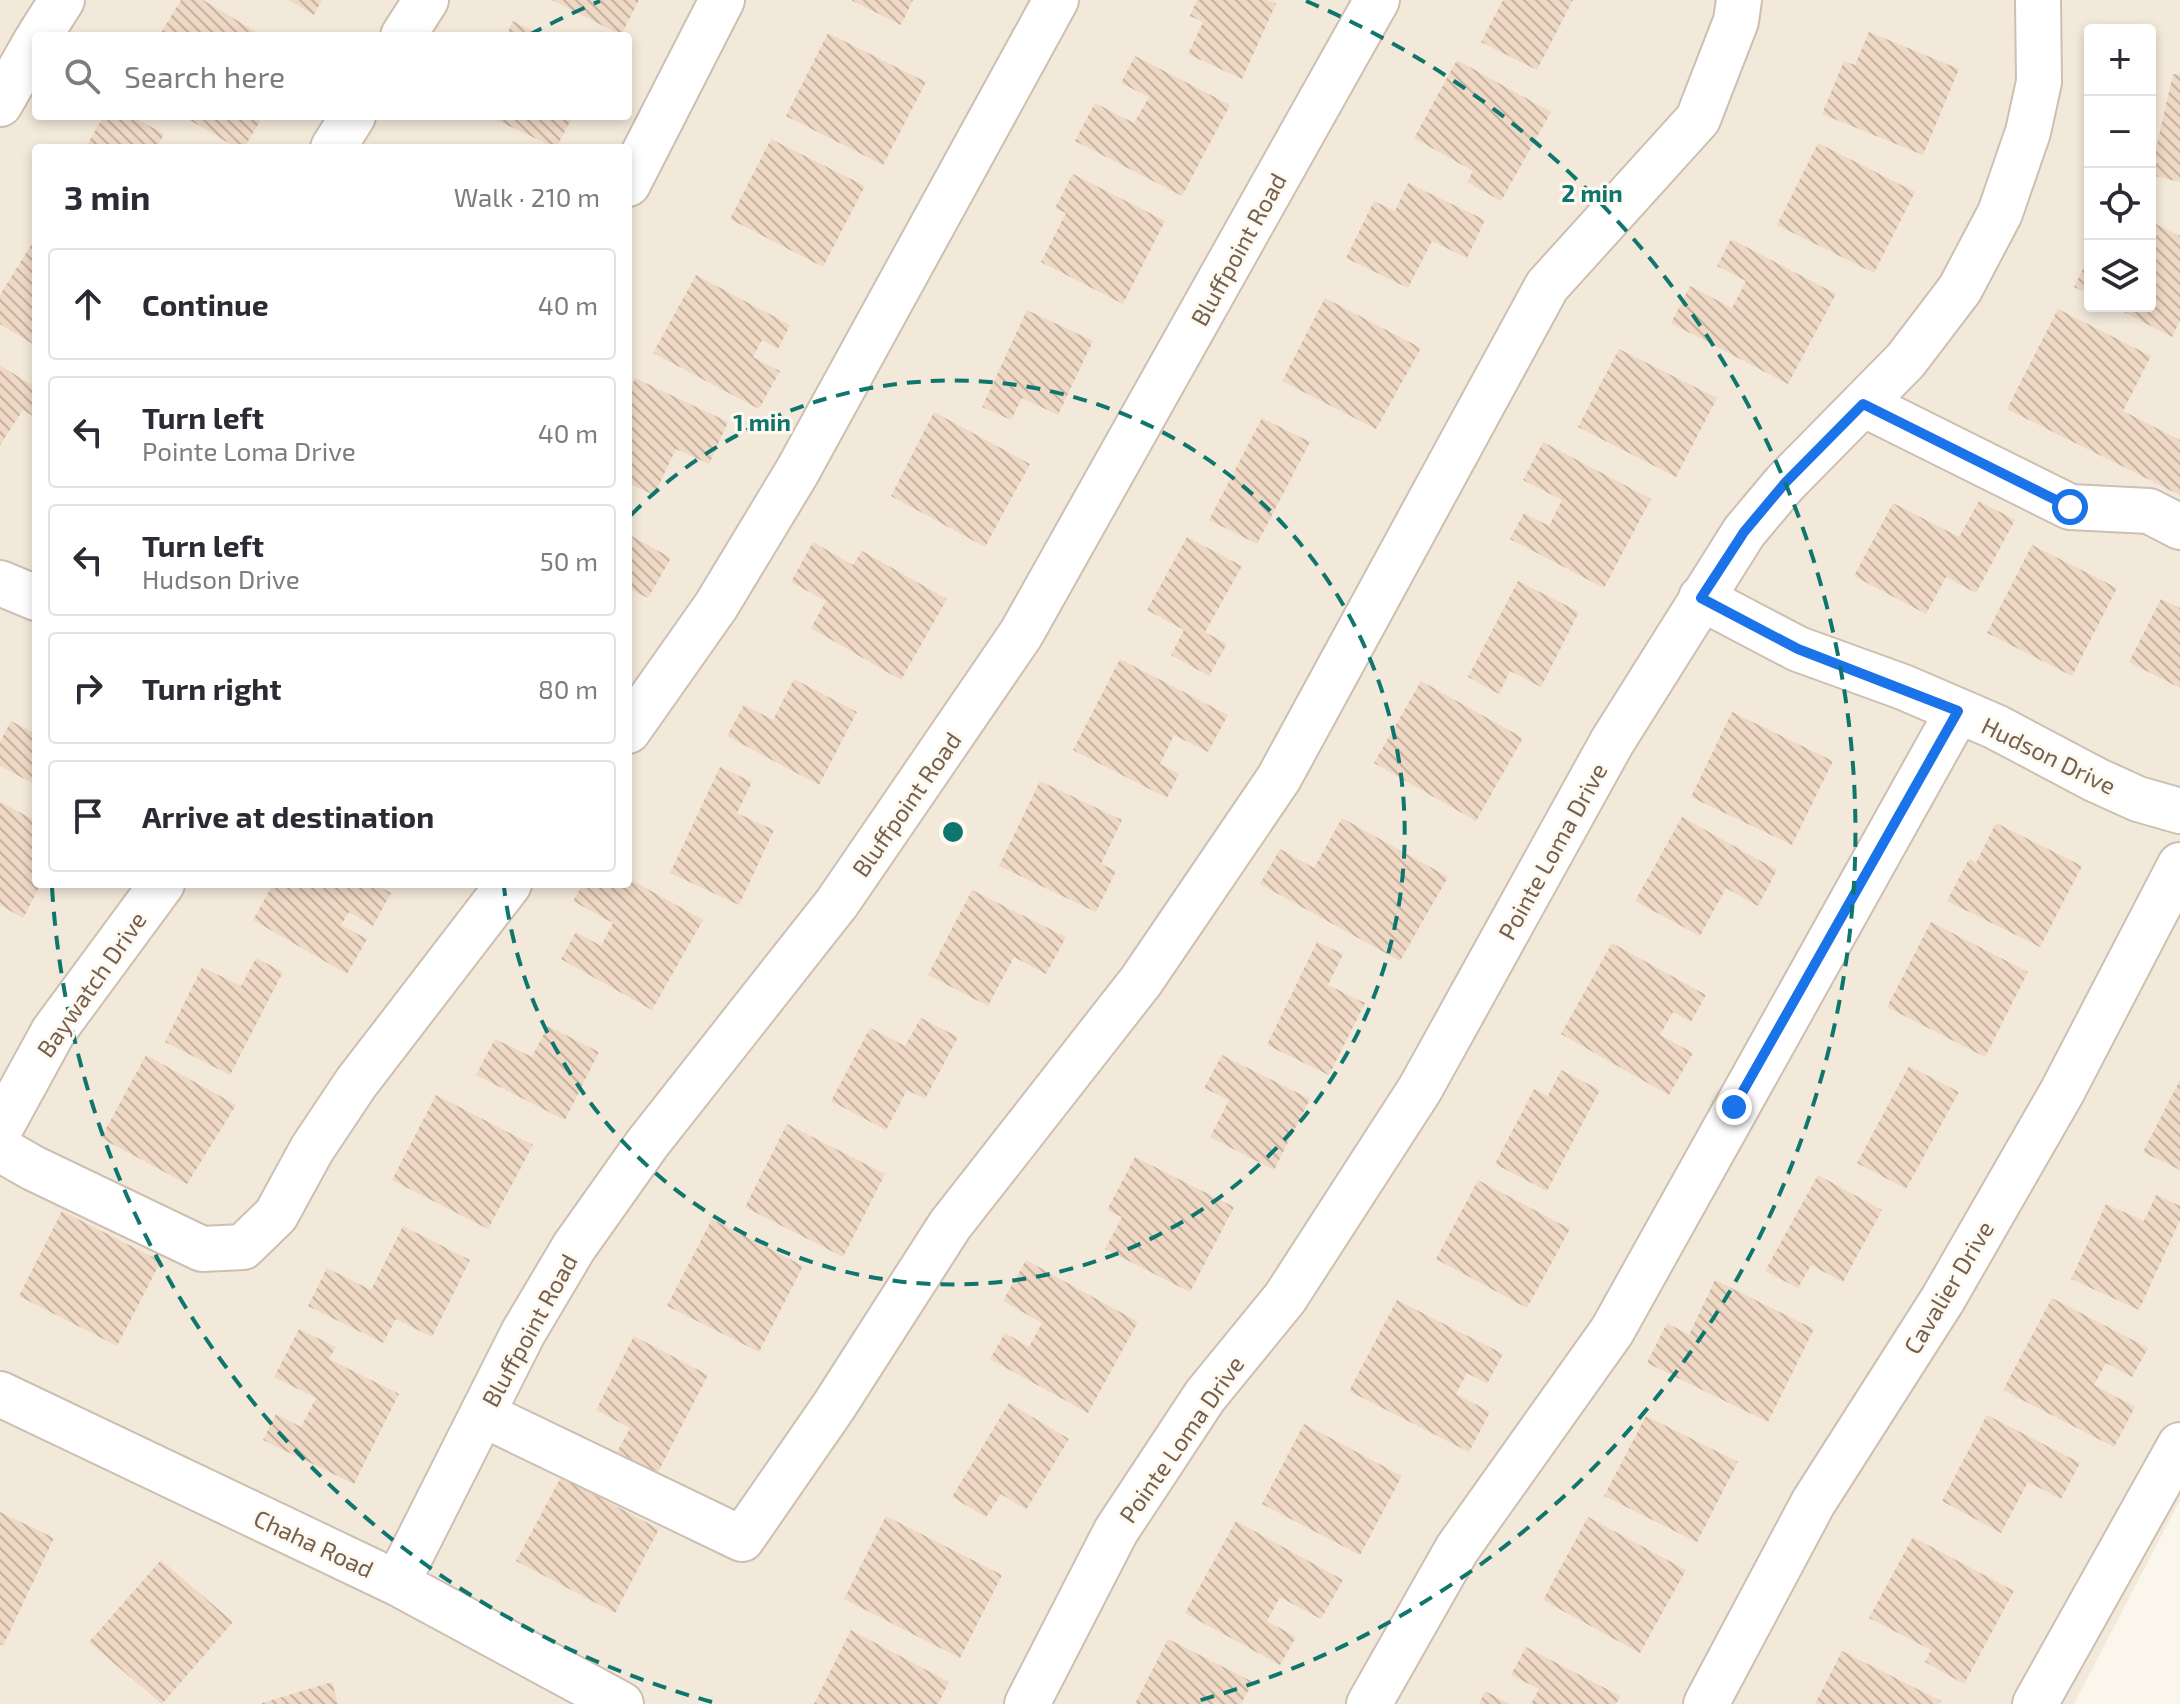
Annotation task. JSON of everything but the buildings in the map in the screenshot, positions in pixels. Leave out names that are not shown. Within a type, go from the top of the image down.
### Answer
[{"type":"street","points":[[42,32],[62,0]]},
{"type":"street","points":[[406,32],[426,0]]},
{"type":"street","points":[[632,176],[722,0]]},
{"type":"street","points":[[632,725],[716,606],[797,472],[1056,0]]},
{"type":"street","name":"Bluffpoint Road","points":[[397,1583],[523,1333],[574,1247],[647,1144],[837,903],[1021,634],[1377,0]]},
{"type":"street","points":[[482,1414],[742,1539],[834,1406],[950,1225],[1141,981],[1279,778],[1547,286],[1698,119],[1736,21],[1739,0]]},
{"type":"street","name":"Pointe Loma Drive","points":[[1027,1704],[1116,1531],[1205,1396],[1285,1298],[1420,1089],[1612,742],[1701,598],[1765,507],[1906,360],[1960,289],[2000,213],[2028,132],[2039,82],[2038,0]]},
{"type":"street","points":[[0,104],[32,48]]},
{"type":"street","points":[[336,144],[350,120]]},
{"type":"street","points":[[1863,404],[2070,507],[2149,511],[2180,527]]},
{"type":"street","points":[[0,583],[32,596]]},
{"type":"street","name":"Hudson Drive","points":[[1701,598],[1798,649],[1958,711],[2138,799],[2180,811]]},
{"type":"street","points":[[1369,1704],[1457,1549],[1612,1331],[1958,711]]},
{"type":"street","name":"Cavalier Drive","points":[[1706,1704],[1813,1503],[1943,1299],[2062,1092],[2180,865]]},
{"type":"street","name":"Baywatch Drive","points":[[0,1129],[53,1032],[159,888]]},
{"type":"street","points":[[0,1149],[202,1249],[243,1247],[276,1215],[312,1149],[356,1083],[506,888]]},
{"type":"street","name":"Chaha Road","points":[[0,1394],[397,1583],[621,1704]]},
{"type":"street","points":[[2035,1704],[2180,1445]]},
{"type":"shaded area","points":[[0,0],[2180,0],[2180,1500],[2074,1704],[0,1704]]},
{"type":"route","points":[[1734,1107],[1958,711],[1903,687],[1798,649],[1701,598],[1744,532],[1785,483],[1863,404],[2070,507]]}]
